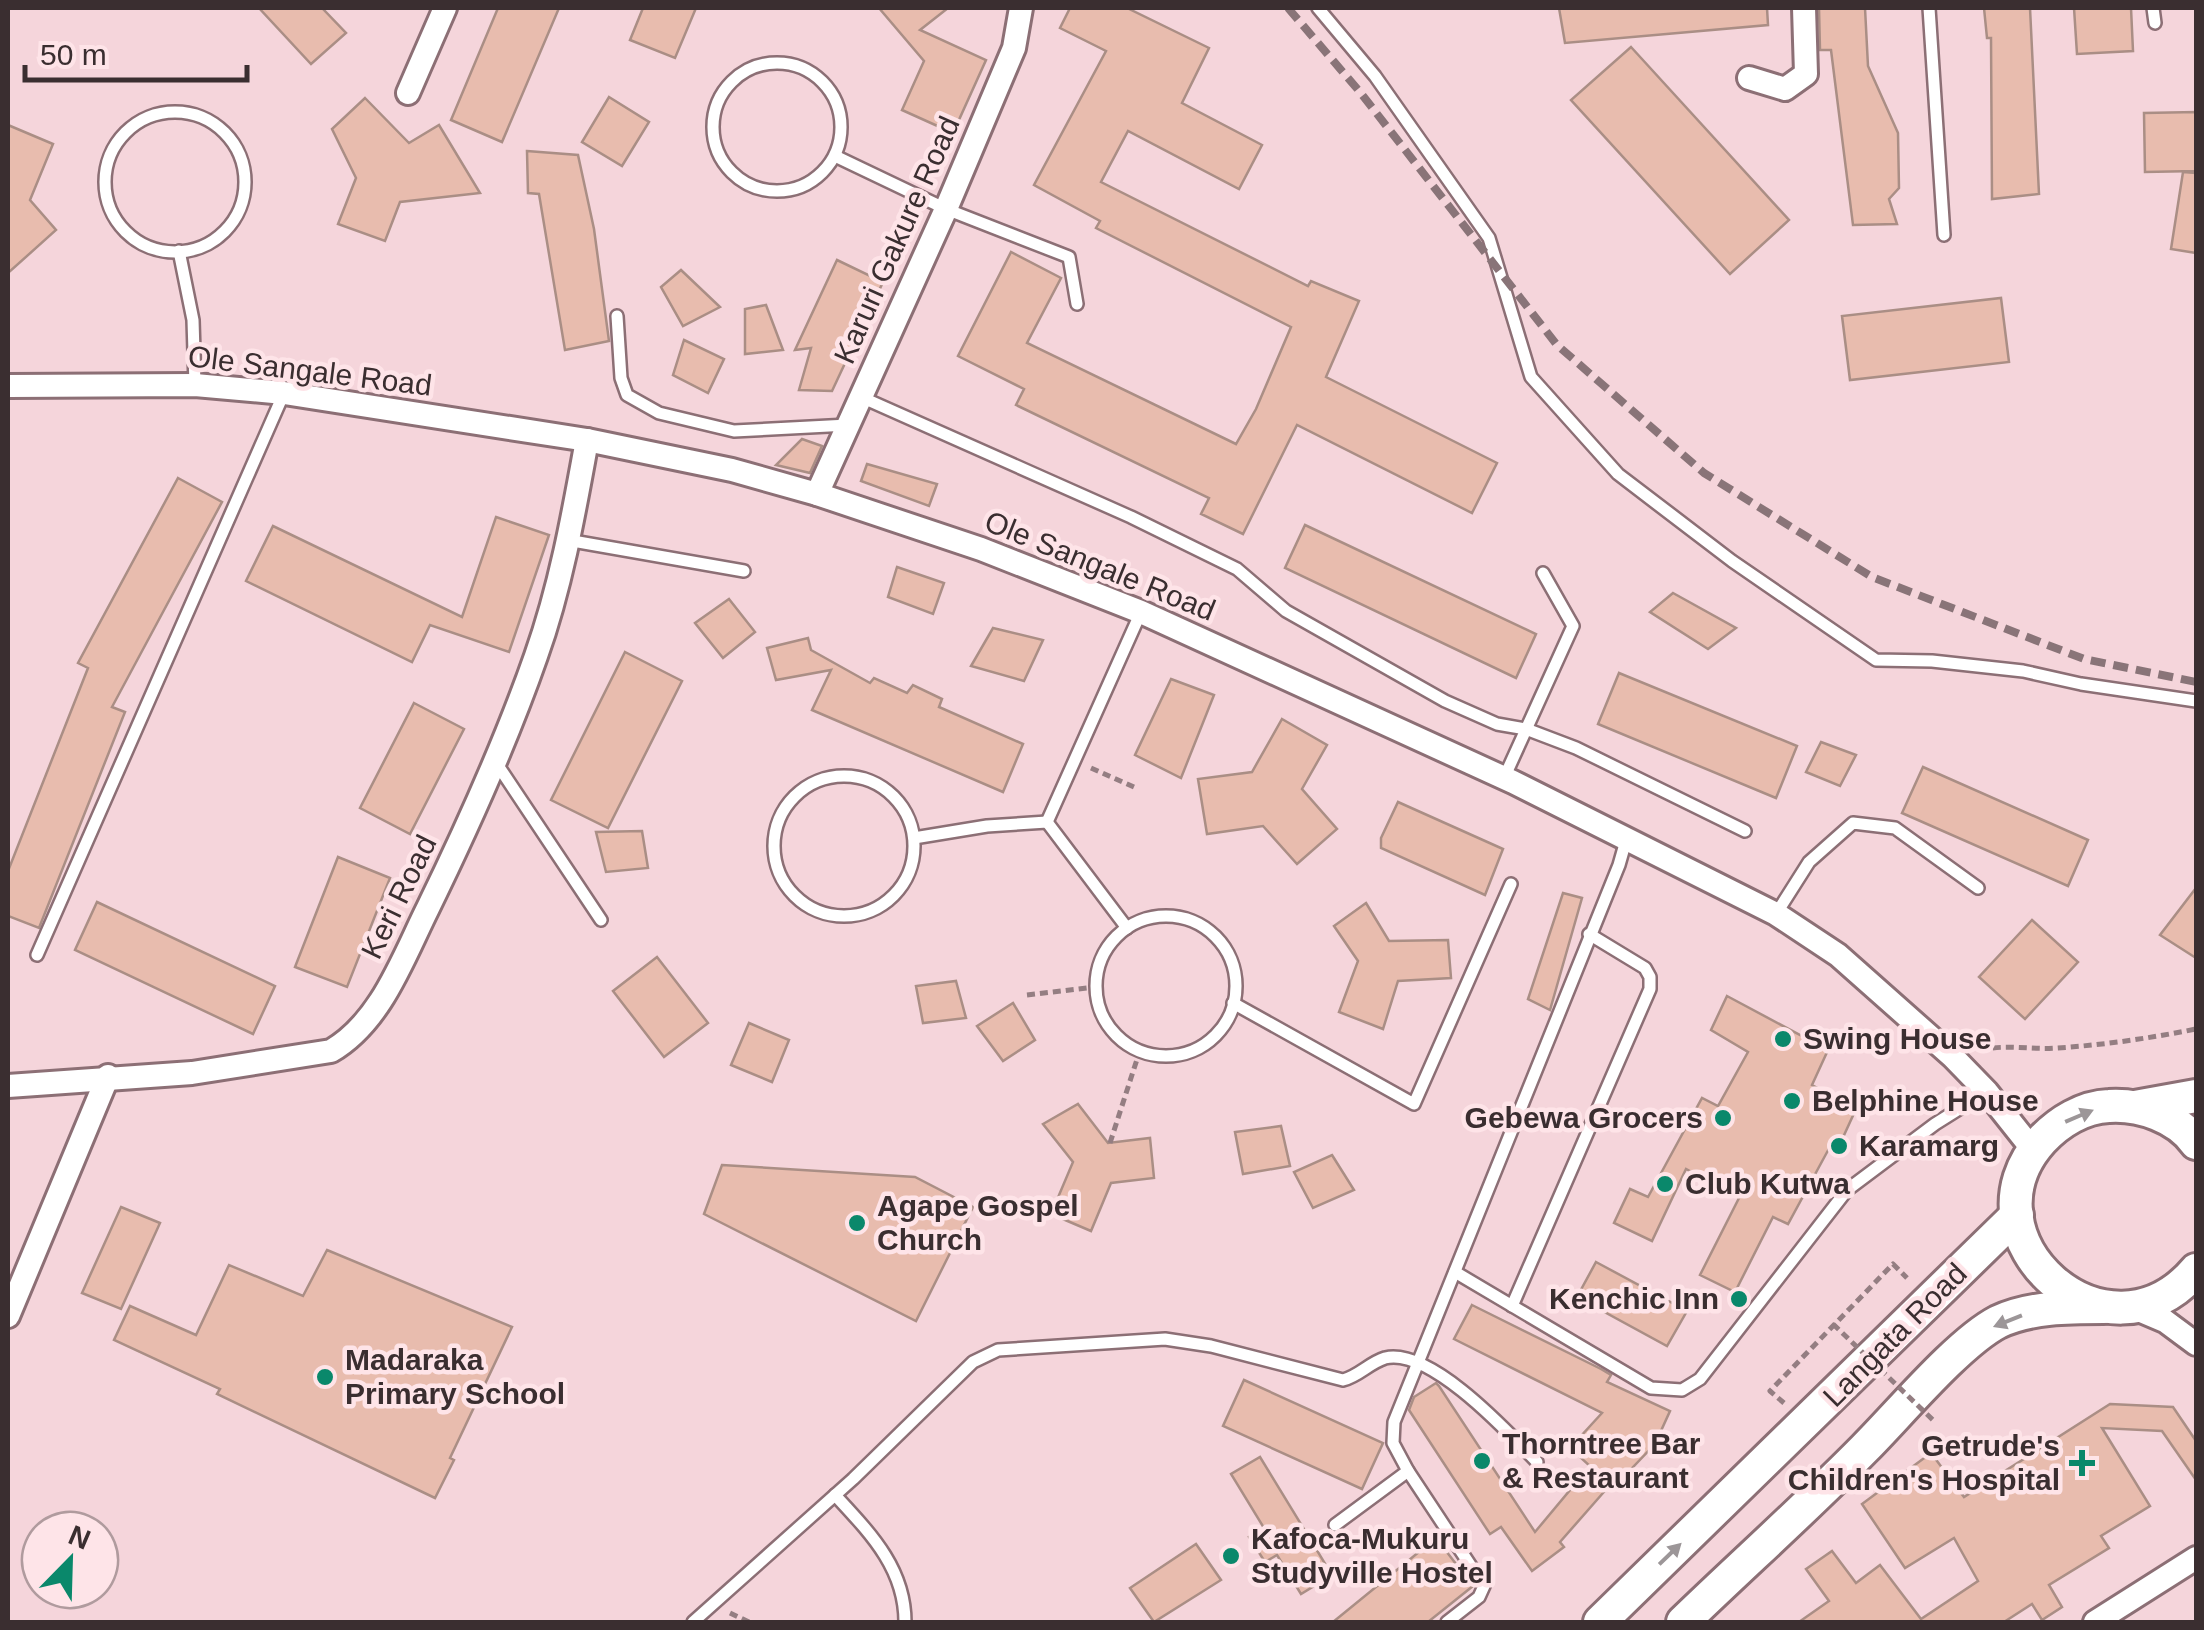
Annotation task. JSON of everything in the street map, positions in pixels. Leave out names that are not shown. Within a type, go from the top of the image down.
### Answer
[{"type":"main road","points":[[2196,1096],[2136,1107],[2106,1106],[2078,1113],[2053,1128],[2033,1150],[2019,1181],[2017,1214],[2025,1248],[2044,1276],[2071,1296],[2118,1307],[2160,1299],[2185,1284],[2196,1270]]},
{"type":"main road","points":[[2136,1107],[2166,1117],[2196,1143]]},
{"type":"main road","name":"Langata Road","points":[[1600,1622],[2017,1214]]},
{"type":"main road","name":"Langata Road","points":[[1682,1622],[1843,1470],[1969,1343],[1998,1322],[2063,1307],[2118,1307]]},
{"type":"street","points":[[408,93],[444,8]]},
{"type":"street","name":"Karuri Gakure Road","points":[[816,494],[946,209],[1014,48],[1022,8]]},
{"type":"street","points":[[1749,78],[1785,89],[1806,74],[1804,8]]},
{"type":"street","name":"Ole Sangale Road","points":[[8,386],[195,385],[284,392],[586,440],[732,470],[981,549],[1141,612],[1504,778],[1776,914],[1838,955],[1953,1057],[2033,1150]]},
{"type":"street","name":"Keri Road","points":[[8,1086],[192,1072],[331,1050],[363,1026],[398,970],[476,810],[537,655],[567,540],[586,440]]},
{"type":"street","points":[[8,1316],[108,1076]]},
{"type":"street","points":[[2118,1307],[2165,1322],[2196,1344]]},
{"type":"street","points":[[2095,1622],[2196,1558]]},
{"type":"lane","points":[[1318,8],[1375,76],[1489,238],[1531,377],[1618,474],[1732,561],[1876,660],[1932,661],[2023,671],[2196,701]]},
{"type":"lane","points":[[1928,8],[1944,235]]},
{"type":"lane","points":[[2153,8],[2155,22]]},
{"type":"lane","points":[[774,62],[796,65],[816,76],[832,92],[840,112],[842,135],[835,156],[822,174],[803,186],[781,192],[758,189],[738,179],[723,162],[714,142],[713,119],[719,98],[732,80],[742,74],[774,62]]},
{"type":"lane","points":[[183,112],[206,118],[238,150],[245,173],[244,196],[236,217],[221,235],[201,247],[178,252],[155,249],[134,238],[118,222],[104,179],[109,156],[121,136],[138,122],[160,113],[183,112]]},
{"type":"lane","points":[[835,156],[946,209],[1068,256],[1077,304]]},
{"type":"lane","points":[[178,252],[192,320],[195,385]]},
{"type":"lane","points":[[617,316],[620,378],[627,395],[659,413],[734,431],[848,425]]},
{"type":"lane","points":[[37,955],[284,392]]},
{"type":"lane","points":[[861,396],[1237,569],[1286,611],[1445,701],[1497,724],[1526,729],[1576,748],[1746,831]]},
{"type":"lane","points":[[567,540],[744,571]]},
{"type":"lane","points":[[1504,778],[1573,626],[1543,573]]},
{"type":"lane","points":[[1048,822],[1141,612]]},
{"type":"lane","points":[[495,761],[601,920]]},
{"type":"lane","points":[[853,776],[894,797],[907,816],[914,838],[913,861],[889,900],[869,911],[846,916],[824,913],[803,903],[776,866],[774,842],[778,820],[790,800],[808,786],[830,777],[853,776]]},
{"type":"lane","points":[[914,838],[987,826],[1048,822]]},
{"type":"lane","points":[[1048,822],[1126,928]]},
{"type":"lane","points":[[1776,914],[1809,862],[1853,823],[1895,828],[1978,888]]},
{"type":"lane","points":[[1447,1622],[1480,1597],[1484,1586],[1397,1454],[1392,1431],[1627,838]]},
{"type":"lane","points":[[1233,1003],[1414,1104],[1512,884]]},
{"type":"lane","points":[[1170,916],[1193,921],[1213,934],[1227,952],[1235,973],[1233,1003],[1215,1037],[1196,1049],[1173,1055],[1140,1050],[1111,1030],[1100,1009],[1096,986],[1099,964],[1110,944],[1126,928],[1147,918],[1170,916]]},
{"type":"lane","points":[[1512,1306],[1650,989],[1645,968],[1589,934]]},
{"type":"lane","points":[[1454,1272],[1651,1388],[1682,1390],[1700,1379],[1846,1190],[1934,1124],[1987,1092]]},
{"type":"lane","points":[[693,1622],[835,1495],[974,1362],[998,1350],[1166,1339],[1211,1346],[1343,1380],[1389,1357],[1418,1361],[1486,1408],[1537,1462]]},
{"type":"lane","points":[[1335,1525],[1408,1471]]},
{"type":"lane","points":[[835,1495],[892,1564],[902,1594],[905,1622]]},
{"type":"path","points":[[1075,761],[1136,788]]},
{"type":"path","points":[[1028,995],[1096,986]]},
{"type":"path","points":[[1953,1057],[2001,1045],[2032,1050],[2081,1046],[2196,1029]]},
{"type":"path","points":[[1110,1143],[1140,1050]]},
{"type":"path","points":[[1770,1391],[1893,1264]]},
{"type":"path","points":[[1833,1324],[1934,1421]]},
{"type":"building","points":[[259,8],[322,8],[346,33],[311,64]]},
{"type":"building","points":[[498,8],[559,8],[502,142],[451,120]]},
{"type":"building","points":[[643,8],[696,8],[675,58],[630,40]]},
{"type":"building","points":[[879,8],[948,8],[920,30],[986,60],[953,133],[902,110],[924,61]]},
{"type":"building","points":[[1070,8],[1127,8],[1209,48],[1182,103],[1262,145],[1239,189],[1128,131],[1101,182],[1308,286],[1311,281],[1359,301],[1326,377],[1497,463],[1472,513],[1297,425],[1243,534],[1201,514],[1209,498],[1016,405],[1024,389],[958,356],[1011,252],[1061,278],[1027,343],[1236,444],[1256,409],[1291,327],[1096,228],[1100,221],[1034,185],[1106,51],[1060,28]]},
{"type":"building","points":[[1559,8],[1767,8],[1768,25],[1565,43]]},
{"type":"building","points":[[1819,8],[1865,8],[1868,66],[1898,133],[1899,188],[1889,199],[1897,224],[1853,225],[1831,50],[1820,50]]},
{"type":"building","points":[[1984,8],[2030,8],[2039,194],[1992,199],[1991,38],[1987,38]]},
{"type":"building","points":[[2074,8],[2131,8],[2133,51],[2077,54]]},
{"type":"building","points":[[1631,47],[1789,220],[1730,274],[1571,100]]},
{"type":"building","points":[[609,97],[649,122],[622,166],[582,142]]},
{"type":"building","points":[[365,98],[409,143],[439,125],[480,193],[400,202],[385,241],[338,224],[356,178],[332,129]]},
{"type":"building","points":[[2196,112],[2196,171],[2145,172],[2144,113]]},
{"type":"building","points":[[8,125],[53,144],[30,200],[56,230],[8,273]]},
{"type":"building","points":[[527,151],[578,155],[594,229],[609,341],[565,350],[539,194],[528,193]]},
{"type":"building","points":[[2183,172],[2196,173],[2196,253],[2171,249]]},
{"type":"building","points":[[837,260],[883,282],[832,391],[799,390],[811,348],[795,350]]},
{"type":"building","points":[[681,270],[720,307],[683,326],[661,287]]},
{"type":"building","points":[[2001,298],[2009,362],[1850,380],[1842,316]]},
{"type":"building","points":[[766,305],[783,350],[745,354],[745,309]]},
{"type":"building","points":[[684,340],[724,359],[708,393],[673,375]]},
{"type":"building","points":[[802,439],[822,446],[810,473],[776,465]]},
{"type":"building","points":[[867,464],[937,484],[929,506],[861,481]]},
{"type":"building","points":[[178,478],[222,502],[112,707],[125,712],[39,928],[8,916],[8,871],[88,668],[78,663]]},
{"type":"building","points":[[496,517],[549,535],[509,652],[430,625],[412,662],[246,581],[273,526],[462,617]]},
{"type":"building","points":[[1305,525],[1536,634],[1516,678],[1285,568]]},
{"type":"building","points":[[897,567],[944,583],[933,614],[888,597]]},
{"type":"building","points":[[1673,593],[1736,628],[1708,649],[1650,612]]},
{"type":"building","points":[[729,599],[755,632],[723,658],[695,623]]},
{"type":"building","points":[[993,628],[1043,640],[1024,681],[971,666]]},
{"type":"building","points":[[808,638],[811,650],[870,683],[874,678],[907,693],[913,685],[942,699],[939,707],[1023,744],[1003,792],[812,710],[831,670],[776,680],[767,648]]},
{"type":"building","points":[[625,652],[682,681],[608,828],[551,800]]},
{"type":"building","points":[[1619,673],[1797,746],[1776,798],[1598,724]]},
{"type":"building","points":[[1171,679],[1214,695],[1181,778],[1135,755]]},
{"type":"building","points":[[414,703],[464,729],[410,834],[360,808]]},
{"type":"building","points":[[1282,719],[1327,745],[1302,789],[1337,829],[1297,864],[1263,826],[1207,834],[1198,779],[1252,772]]},
{"type":"building","points":[[1821,742],[1856,755],[1840,786],[1806,772]]},
{"type":"building","points":[[1923,767],[2088,840],[2068,886],[1902,813]]},
{"type":"building","points":[[1398,802],[1503,849],[1485,895],[1381,848],[1381,838]]},
{"type":"building","points":[[642,831],[648,868],[606,872],[596,832]]},
{"type":"building","points":[[338,857],[390,878],[347,987],[295,967]]},
{"type":"building","points":[[2196,888],[2196,958],[2160,935]]},
{"type":"building","points":[[1563,893],[1582,898],[1550,1010],[1528,999]]},
{"type":"building","points":[[97,902],[275,986],[253,1034],[75,950]]},
{"type":"building","points":[[1366,903],[1389,941],[1448,940],[1451,978],[1398,981],[1383,1029],[1339,1012],[1358,961],[1334,926]]},
{"type":"building","points":[[2032,920],[2078,962],[2025,1019],[1979,977]]},
{"type":"building","points":[[657,957],[708,1023],[664,1057],[613,991]]},
{"type":"building","points":[[956,981],[966,1018],[923,1023],[916,986]]},
{"type":"building","points":[[1727,996],[1828,1050],[1812,1085],[1856,1109],[1839,1146],[1832,1143],[1788,1224],[1773,1217],[1735,1292],[1700,1275],[1739,1198],[1686,1169],[1652,1241],[1614,1223],[1630,1189],[1648,1197],[1702,1098],[1718,1106],[1748,1052],[1711,1030]]},
{"type":"building","points":[[1013,1003],[1035,1040],[1003,1061],[977,1026]]},
{"type":"building","points":[[749,1023],[789,1040],[772,1082],[731,1065]]},
{"type":"building","points":[[1078,1104],[1108,1143],[1150,1138],[1154,1178],[1111,1183],[1091,1231],[1051,1214],[1073,1162],[1043,1124]]},
{"type":"building","points":[[1281,1126],[1290,1166],[1243,1174],[1235,1132]]},
{"type":"building","points":[[1332,1155],[1354,1190],[1313,1208],[1294,1172]]},
{"type":"building","points":[[722,1165],[915,1177],[973,1207],[916,1321],[704,1214]]},
{"type":"building","points":[[121,1207],[160,1223],[121,1309],[82,1293]]},
{"type":"building","name":"Madaraka Primary School","points":[[327,1250],[512,1327],[435,1498],[114,1340],[130,1306],[196,1335],[229,1265],[303,1296]]},
{"type":"building","points":[[1596,1262],[1687,1311],[1667,1346],[1577,1297]]},
{"type":"building","points":[[1472,1305],[1601,1369],[1611,1375],[1607,1382],[1670,1411],[1655,1444],[1613,1488],[1610,1485],[1560,1542],[1564,1547],[1532,1571],[1501,1527],[1490,1534],[1409,1410],[1414,1397],[1436,1383],[1439,1386],[1535,1532],[1590,1466],[1570,1448],[1602,1413],[1454,1339]]},
{"type":"building","points":[[1244,1380],[1383,1443],[1362,1489],[1223,1426]]},
{"type":"building","points":[[2110,1404],[2173,1407],[2196,1441],[2196,1480],[2162,1431],[2102,1428],[2150,1506],[2101,1536],[2109,1548],[2049,1585],[2062,1607],[2042,1620],[2032,1604],[2004,1622],[1799,1622],[1829,1601],[1806,1569],[1832,1551],[1856,1583],[1880,1565],[1921,1619],[1978,1581],[1954,1538],[1905,1568],[1862,1504],[1931,1453],[1964,1497]]},
{"type":"building","points":[[1260,1457],[1332,1575],[1301,1594],[1277,1555],[1265,1562],[1249,1537],[1264,1528],[1231,1474]]},
{"type":"building","points":[[1436,1538],[1473,1586],[1428,1622],[1333,1622]]},
{"type":"building","points":[[1196,1544],[1221,1580],[1154,1622],[1130,1588]]},
{"type":"railway","points":[[1288,8],[1360,92],[1557,345],[1704,473],[1872,577],[2084,659],[2196,682]]},
{"type":"place","name":"Swing House","points":[[1783,1039]]},
{"type":"place","name":"Belphine House","points":[[1792,1101]]},
{"type":"place","name":"Gebewa Grocers","points":[[1723,1118]]},
{"type":"place","name":"Karamarg","points":[[1839,1146]]},
{"type":"place","name":"Club Kutwa","points":[[1665,1184]]},
{"type":"place","name":"Agape Gospel Church","points":[[857,1223]]},
{"type":"place","name":"Kenchic Inn","points":[[1739,1299]]},
{"type":"place","name":"Madaraka Primary School","points":[[325,1377]]},
{"type":"place","name":"Thorntree Bar & Restaurant","points":[[1482,1461]]},
{"type":"place","name":"Getrude's Children's Hospital","points":[[2082,1463]]},
{"type":"place","name":"Kafoca-Mukuru Studyville Hostel","points":[[1231,1556]]}]
